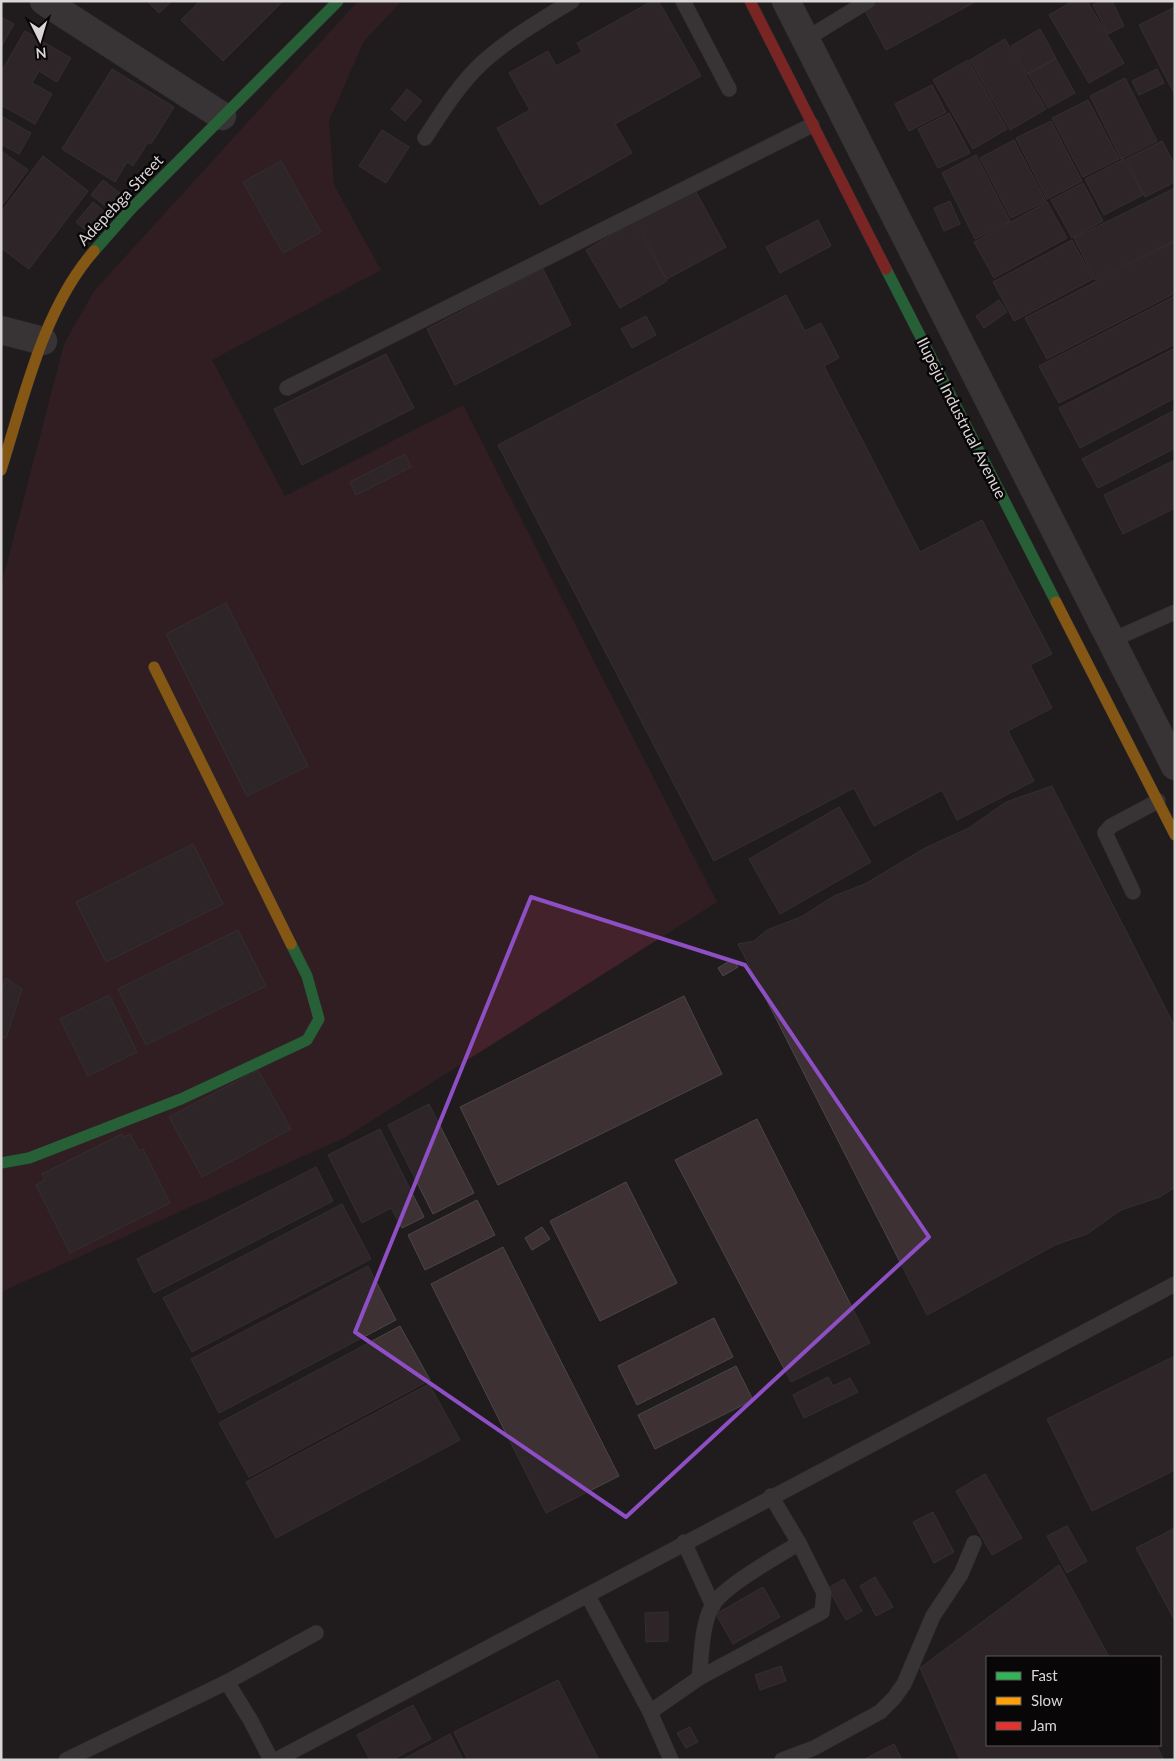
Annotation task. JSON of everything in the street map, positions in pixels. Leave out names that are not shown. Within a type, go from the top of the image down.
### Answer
[{"type":"street","points":[[44,1],[222,116]]},
{"type":"street","name":"Adepebga Street","points":[[1,470],[43,341],[70,283],[87,259],[130,210],[338,1]]},
{"type":"street","name":"Ilupeju Industrual Avenue","points":[[750,1],[1175,835]]},
{"type":"street","name":"Ilupeju Industrual Avenue","points":[[786,1],[1175,766]]},
{"type":"street","points":[[1,330],[43,341]]},
{"type":"street","points":[[1,1163],[29,1158],[181,1099],[307,1040],[319,1019],[307,976],[154,667]]},
{"type":"lane","points":[[425,138],[450,100],[482,63],[522,32],[572,1]]},
{"type":"lane","points":[[683,1],[729,89]]},
{"type":"lane","points":[[806,39],[868,1]]},
{"type":"lane","points":[[287,388],[812,125]]},
{"type":"lane","points":[[1110,641],[1175,612]]},
{"type":"lane","points":[[1133,892],[1105,833],[1111,826],[1158,801]]},
{"type":"lane","points":[[276,1760],[588,1596],[684,1542],[1175,1284]]},
{"type":"lane","points":[[650,1712],[699,1678],[822,1612],[824,1593],[799,1543],[771,1496]]},
{"type":"lane","points":[[684,1542],[713,1606]]},
{"type":"lane","points":[[699,1678],[706,1624],[713,1606],[729,1589],[799,1543]]},
{"type":"lane","points":[[782,1760],[814,1748],[880,1712],[894,1698],[904,1684],[933,1616],[961,1574],[974,1543]]},
{"type":"lane","points":[[588,1596],[650,1712],[671,1760]]},
{"type":"lane","points":[[66,1760],[227,1682],[316,1633]]},
{"type":"lane","points":[[227,1682],[251,1721],[271,1760]]},
{"type":"highlighted area","points":[[531,897],[745,965],[929,1237],[626,1517],[355,1332]]},
{"type":"shaded area","points":[[358,1],[402,1],[364,41],[329,121],[334,185],[381,270],[212,360],[285,496],[463,405],[717,902],[346,1137],[1,1292],[1,586],[64,344],[94,291]]},
{"type":"building","points":[[147,1],[172,1],[159,13]]},
{"type":"building","points":[[200,1],[283,1],[223,61],[181,20]]},
{"type":"building","points":[[652,1],[658,1],[701,76],[615,124],[632,153],[540,205],[497,128],[530,110],[509,73],[548,51],[556,66],[582,52],[577,43]]},
{"type":"building","points":[[882,1],[977,1],[886,50],[865,11]]},
{"type":"building","points":[[1073,1],[1087,1],[1124,63],[1089,83],[1049,15]]},
{"type":"building","points":[[1101,1],[1112,1],[1124,26],[1108,34],[1093,5]]},
{"type":"building","points":[[1175,7],[1175,95],[1139,25]]},
{"type":"building","points":[[1,17],[14,24],[1,47]]},
{"type":"building","points":[[1040,29],[1056,58],[1027,74],[1011,46]]},
{"type":"building","points":[[25,31],[71,58],[57,82],[39,71],[32,83],[52,94],[35,124],[1,105],[1,72]]},
{"type":"building","points":[[1005,39],[1046,109],[1010,130],[970,60]]},
{"type":"building","points":[[1056,59],[1075,93],[1048,108],[1028,74]]},
{"type":"building","points":[[968,60],[1007,129],[973,149],[933,80]]},
{"type":"building","points":[[112,69],[174,107],[151,144],[148,142],[133,166],[127,162],[115,182],[62,149]]},
{"type":"building","points":[[1157,69],[1164,83],[1139,95],[1132,81]]},
{"type":"building","points":[[1125,78],[1157,141],[1121,159],[1090,96]]},
{"type":"building","points":[[932,85],[946,112],[909,131],[895,104]]},
{"type":"building","points":[[407,89],[422,101],[405,121],[391,109]]},
{"type":"building","points":[[1088,100],[1119,159],[1083,177],[1052,118]]},
{"type":"building","points":[[949,113],[970,153],[938,168],[918,129]]},
{"type":"building","points":[[1,116],[31,133],[19,154],[1,144]]},
{"type":"building","points":[[1051,121],[1082,181],[1047,199],[1016,138]]},
{"type":"building","points":[[382,130],[409,147],[386,183],[359,166]]},
{"type":"building","points":[[1014,140],[1046,201],[1011,218],[980,158]]},
{"type":"building","points":[[1162,141],[1175,165],[1175,182],[1145,197],[1126,159]]},
{"type":"building","points":[[1,151],[28,170],[3,204],[1,203]]},
{"type":"building","points":[[976,155],[1010,221],[975,239],[942,173]]},
{"type":"building","points":[[43,156],[88,191],[29,269],[1,248],[1,212]]},
{"type":"building","points":[[1124,159],[1143,195],[1104,215],[1085,179]]},
{"type":"building","points":[[281,161],[321,232],[283,253],[243,182]]},
{"type":"building","points":[[103,180],[120,193],[108,208],[91,195]]},
{"type":"building","points":[[1083,183],[1103,221],[1072,238],[1051,200]]},
{"type":"building","points":[[1175,188],[1175,240],[1095,280],[1074,238]]},
{"type":"building","points":[[695,190],[726,247],[667,279],[636,222]]},
{"type":"building","points":[[950,201],[960,224],[944,231],[934,208]]},
{"type":"building","points":[[93,202],[105,212],[89,233],[76,222]]},
{"type":"building","points":[[1047,202],[1067,238],[994,278],[974,242]]},
{"type":"building","points":[[818,220],[831,246],[780,273],[766,247]]},
{"type":"building","points":[[634,222],[667,281],[620,308],[586,250]]},
{"type":"building","points":[[1072,240],[1093,279],[1014,321],[993,282]]},
{"type":"building","points":[[1175,241],[1175,293],[1047,359],[1025,318]]},
{"type":"building","points":[[543,269],[571,325],[455,385],[427,329]]},
{"type":"building","points":[[786,295],[805,331],[821,323],[839,358],[824,366],[920,552],[982,520],[1052,654],[1030,665],[1052,708],[1008,731],[1034,781],[957,820],[942,790],[874,826],[854,788],[714,861],[498,445]]},
{"type":"building","points":[[1175,296],[1175,344],[1059,403],[1039,366]]},
{"type":"building","points":[[999,300],[1007,312],[984,328],[976,316]]},
{"type":"building","points":[[646,316],[656,335],[632,348],[621,329]]},
{"type":"building","points":[[1175,348],[1175,398],[1080,448],[1059,408]]},
{"type":"building","points":[[386,354],[414,408],[302,465],[274,409]]},
{"type":"building","points":[[1175,410],[1175,448],[1098,488],[1082,459]]},
{"type":"building","points":[[405,454],[411,467],[356,495],[350,482]]},
{"type":"building","points":[[1175,460],[1175,508],[1123,534],[1104,495]]},
{"type":"building","points":[[226,603],[308,766],[247,796],[166,634]]},
{"type":"building","points":[[1052,786],[1175,1027],[1175,1187],[1160,1197],[1121,1210],[1087,1234],[1055,1245],[927,1315],[738,944],[754,941],[767,930],[801,917],[834,896],[865,884],[925,848],[969,828],[1006,802]]},
{"type":"building","points":[[839,807],[871,862],[780,914],[749,859]]},
{"type":"building","points":[[193,844],[223,904],[106,962],[76,902]]},
{"type":"building","points":[[238,930],[266,986],[146,1045],[118,989]]},
{"type":"building","points":[[733,959],[738,967],[723,976],[718,968]]},
{"type":"building","points":[[6,978],[22,989],[6,1038],[1,1037],[1,993]]},
{"type":"building","points":[[109,995],[137,1052],[88,1076],[60,1019]]},
{"type":"building","points":[[684,996],[722,1074],[498,1185],[460,1107]]},
{"type":"building","points":[[258,1070],[291,1129],[202,1177],[169,1117]]},
{"type":"building","points":[[429,1104],[474,1193],[433,1214],[388,1125]]},
{"type":"building","points":[[757,1119],[870,1343],[791,1382],[675,1160]]},
{"type":"building","points":[[380,1129],[424,1217],[402,1228],[391,1208],[362,1223],[328,1155]]},
{"type":"building","points":[[122,1134],[124,1137],[130,1134],[139,1151],[143,1149],[170,1203],[70,1253],[36,1185],[45,1180],[42,1174]]},
{"type":"building","points":[[316,1167],[333,1201],[154,1293],[137,1259]]},
{"type":"building","points":[[626,1182],[677,1283],[600,1321],[550,1221]]},
{"type":"building","points":[[477,1200],[495,1235],[425,1270],[408,1235]]},
{"type":"building","points":[[342,1204],[371,1259],[192,1352],[163,1298]]},
{"type":"building","points":[[542,1227],[550,1239],[532,1250],[525,1238]]},
{"type":"building","points":[[503,1247],[619,1476],[546,1513],[431,1284]]},
{"type":"building","points":[[368,1266],[396,1320],[219,1413],[191,1359]]},
{"type":"building","points":[[714,1318],[733,1357],[637,1405],[618,1366]]},
{"type":"building","points":[[400,1326],[430,1380],[249,1477],[219,1423]]},
{"type":"building","points":[[1175,1356],[1175,1470],[1092,1511],[1047,1419]]},
{"type":"building","points":[[736,1366],[753,1400],[655,1449],[638,1415]]},
{"type":"building","points":[[828,1377],[833,1386],[850,1378],[858,1392],[804,1418],[793,1395]]},
{"type":"building","points":[[429,1384],[460,1440],[276,1538],[246,1482]]},
{"type":"building","points":[[985,1474],[1022,1538],[992,1555],[956,1491]]},
{"type":"building","points":[[933,1512],[954,1552],[934,1563],[913,1522]]},
{"type":"building","points":[[1067,1526],[1087,1561],[1067,1573],[1047,1536]]},
{"type":"building","points":[[1175,1528],[1175,1621],[1136,1548]]},
{"type":"building","points":[[1059,1565],[1108,1656],[986,1656],[986,1746],[1157,1746],[1164,1760],[960,1760],[920,1668]]},
{"type":"building","points":[[875,1577],[893,1607],[876,1616],[860,1586]]},
{"type":"building","points":[[844,1579],[862,1611],[846,1620],[828,1588]]},
{"type":"building","points":[[763,1587],[780,1617],[733,1644],[716,1614]]},
{"type":"building","points":[[668,1612],[668,1641],[646,1642],[645,1613]]},
{"type":"building","points":[[781,1666],[786,1681],[760,1690],[755,1675]]},
{"type":"building","points":[[558,1680],[599,1760],[468,1760],[454,1732]]},
{"type":"building","points":[[413,1705],[431,1739],[392,1760],[370,1760],[357,1735]]},
{"type":"building","points":[[690,1727],[698,1742],[686,1748],[677,1733]]},
{"type":"building","points":[[450,1734],[463,1760],[402,1760]]},
{"type":"building","points":[[894,1744],[902,1760],[863,1760]]},
{"type":"traffic: fast","points":[[94,251],[131,209],[338,1]]},
{"type":"traffic: fast","points":[[886,269],[1056,602]]},
{"type":"traffic: fast","points":[[1,1163],[29,1158],[181,1099],[307,1040],[319,1019],[307,976],[291,944]]},
{"type":"traffic: slow","points":[[1,470],[27,384],[48,327],[76,274],[94,251]]},
{"type":"traffic: slow","points":[[1056,602],[1175,835]]},
{"type":"traffic: slow","points":[[154,667],[291,944]]},
{"type":"traffic: jam","points":[[750,1],[886,269]]}]
